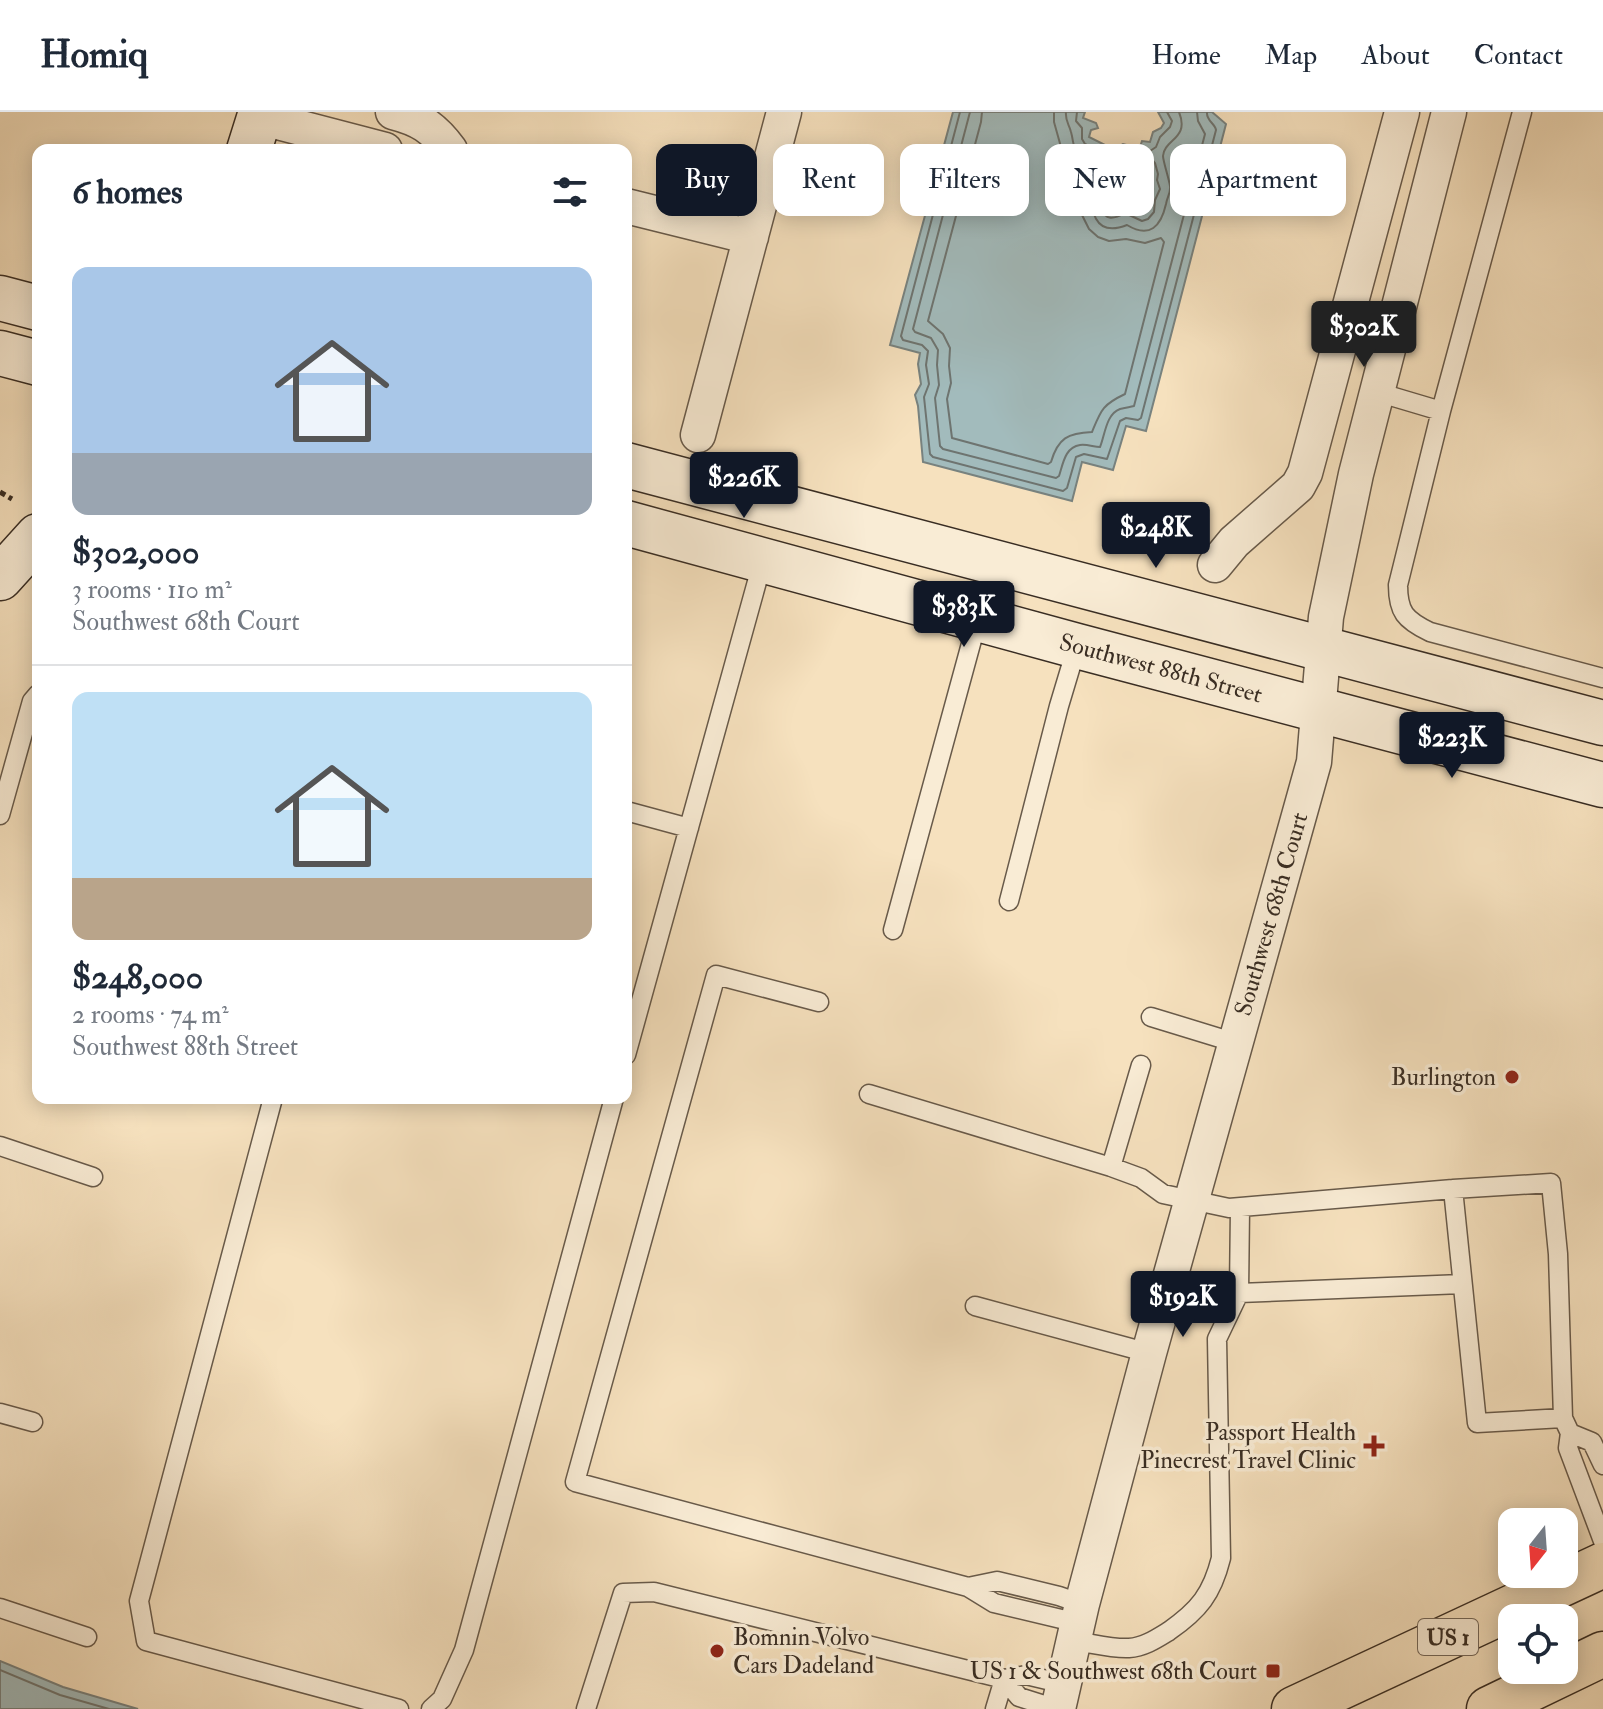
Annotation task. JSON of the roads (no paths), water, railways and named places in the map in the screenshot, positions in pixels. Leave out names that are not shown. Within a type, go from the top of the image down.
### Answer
[{"type":"highway","name":"US 1","points":[[1294,1709],[1603,1565]]},
{"type":"highway","points":[[1489,1709],[1603,1654]]},
{"type":"street","points":[[393,112],[414,117],[430,127],[446,144]]},
{"type":"street","points":[[698,435],[784,112]]},
{"type":"street","points":[[1215,565],[1234,542],[1298,486],[1305,473],[1402,112]]},
{"type":"street","name":"Southwest 68th Court","points":[[1059,1701],[1149,1353],[1314,762],[1330,598],[1356,474],[1449,112]]},
{"type":"street","points":[[256,126],[353,144]]},
{"type":"street","points":[[632,207],[751,237]]},
{"type":"street","points":[[0,298],[32,306]]},
{"type":"street","points":[[0,353],[32,361]]},
{"type":"street","points":[[632,467],[1603,723]]},
{"type":"street","points":[[763,560],[787,508]]},
{"type":"street","name":"Southwest 88th Street","points":[[632,525],[1603,785]]},
{"type":"street","points":[[0,578],[32,543]]},
{"type":"lane","points":[[1522,112],[1441,411],[1398,585],[1398,600],[1403,614],[1415,625],[1430,632],[1603,678]]},
{"type":"lane","points":[[1377,392],[1441,411]]},
{"type":"lane","points":[[632,1033],[763,560]]},
{"type":"lane","points":[[893,930],[978,618]]},
{"type":"lane","points":[[1009,901],[1055,719],[1077,646]]},
{"type":"lane","points":[[0,813],[32,701]]},
{"type":"lane","points":[[632,813],[689,828]]},
{"type":"lane","points":[[819,1002],[716,975],[575,1482],[968,1587],[994,1603],[1078,1623],[1125,1648],[1140,1646],[1166,1633],[1198,1608],[1216,1579],[1221,1558],[1217,1339],[1239,1293],[1240,1208]]},
{"type":"lane","points":[[1151,1017],[1236,1043]]},
{"type":"lane","points":[[1111,1167],[1141,1065]]},
{"type":"lane","points":[[869,1094],[1111,1167],[1141,1178],[1163,1194],[1229,1208],[1551,1183],[1558,1254],[1568,1448],[1603,1541]]},
{"type":"lane","points":[[271,1104],[139,1601],[146,1641],[399,1709]]},
{"type":"lane","points":[[431,1709],[442,1699],[464,1650],[612,1104]]},
{"type":"lane","points":[[0,1146],[93,1177]]},
{"type":"lane","points":[[1453,1189],[1477,1423],[1567,1425],[1592,1442],[1603,1465]]},
{"type":"lane","points":[[1239,1293],[1462,1284]]},
{"type":"lane","points":[[975,1306],[1149,1353]]},
{"type":"lane","points":[[0,1413],[33,1422]]},
{"type":"lane","points":[[586,1709],[623,1593],[654,1592],[1004,1679],[1026,1675],[1059,1701]]},
{"type":"lane","points":[[0,1608],[87,1637]]},
{"type":"lane","points":[[995,1709],[1004,1679]]},
{"type":"water","points":[[953,112],[1085,112],[1083,118],[1096,123],[1098,128],[1091,130],[1089,137],[1103,144],[1045,144],[1045,216],[1154,216],[1154,144],[1141,144],[1142,141],[1150,142],[1153,132],[1164,123],[1158,112],[1212,112],[1226,124],[1221,144],[1170,144],[1170,216],[1202,216],[1146,431],[1126,426],[1113,470],[1082,462],[1072,501],[923,462],[915,395],[921,384],[920,353],[890,345],[925,216],[1029,216],[1029,144],[944,144]]},
{"type":"water","points":[[0,1661],[63,1687],[138,1709],[0,1709]]},
{"type":"place","name":"Burlington","points":[[1512,1077]]},
{"type":"place","name":"Passport Health Pinecrest Travel Clinic","points":[[1374,1446]]},
{"type":"place","name":"Bomnin Volvo Cars Dadeland","points":[[717,1651]]},
{"type":"place","name":"US 1 & Southwest 68th Court","points":[[1273,1671]]}]
